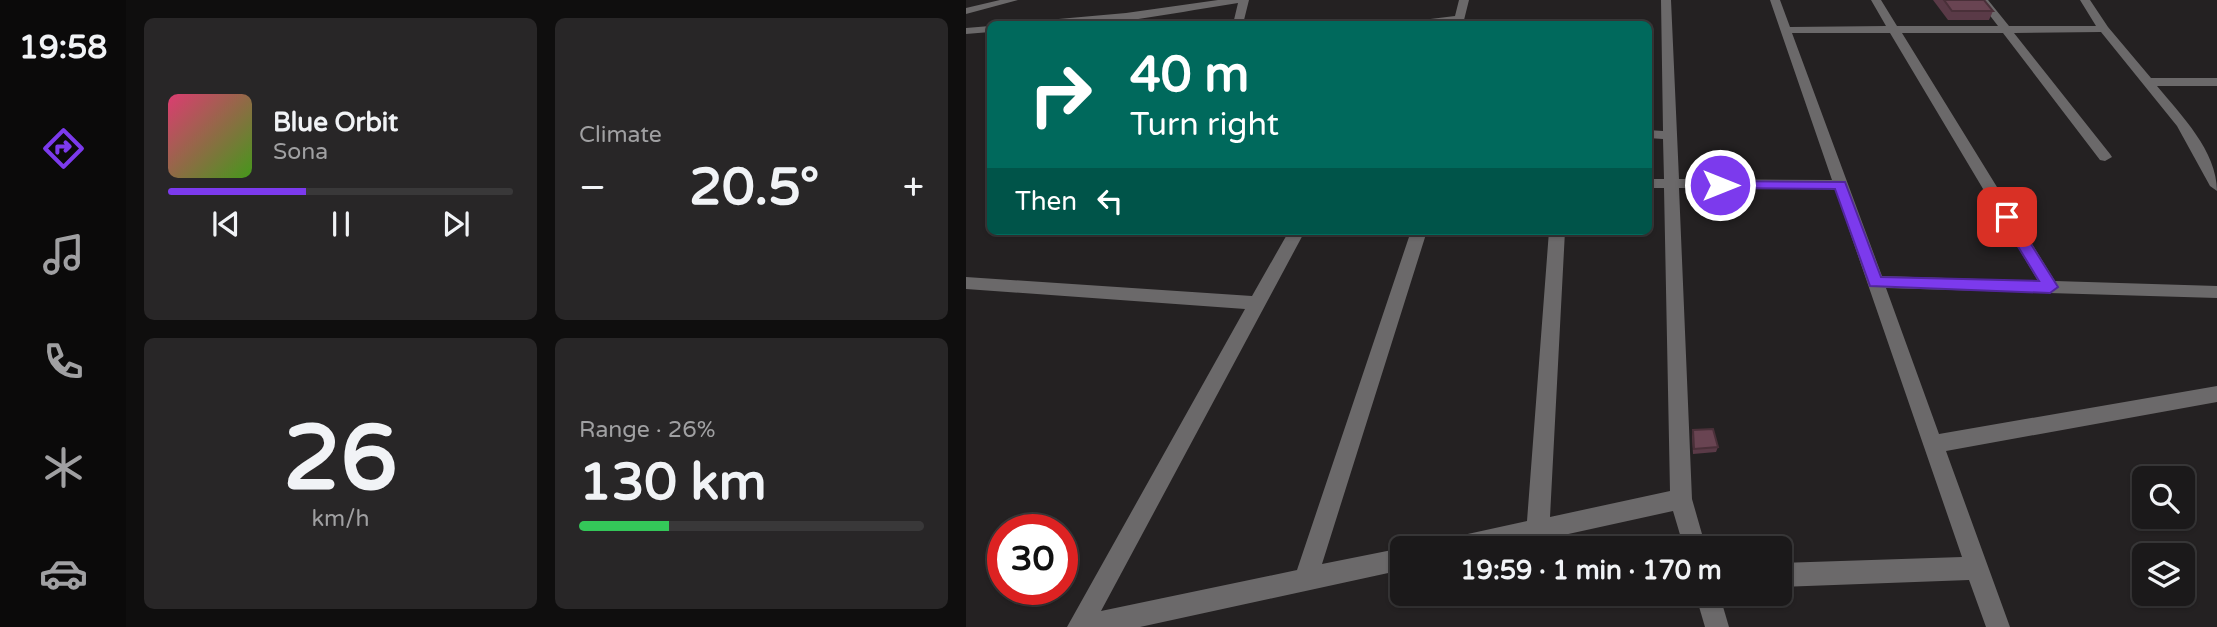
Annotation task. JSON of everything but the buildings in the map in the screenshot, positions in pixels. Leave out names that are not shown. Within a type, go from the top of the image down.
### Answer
[{"type":"street","points":[[966,11],[1013,0]]},
{"type":"street","points":[[1124,20],[1134,0]]},
{"type":"street","points":[[1102,21],[1124,20],[1242,0],[1238,21]]},
{"type":"street","points":[[1459,21],[1464,0]]},
{"type":"street","points":[[1666,0],[1681,499],[1692,536]]},
{"type":"street","points":[[1775,0],[1998,627]]},
{"type":"street","points":[[1876,0],[2050,287]]},
{"type":"street","points":[[1983,0],[2105,157]]},
{"type":"street","points":[[2085,0],[2104,29],[2183,125],[2217,186]]},
{"type":"street","points":[[966,31],[987,29]]},
{"type":"street","points":[[1785,30],[2104,29]]},
{"type":"street","points":[[2148,82],[2217,82]]},
{"type":"street","points":[[1652,134],[1670,135]]},
{"type":"street","points":[[1652,183],[1840,185]]},
{"type":"street","points":[[1081,627],[1295,235]]},
{"type":"street","points":[[1306,579],[1418,235]]},
{"type":"street","points":[[1538,530],[1557,235]]},
{"type":"street","points":[[1875,282],[2217,292]]},
{"type":"street","points":[[966,283],[1257,303]]},
{"type":"street","points":[[1933,444],[2217,394]]},
{"type":"street","points":[[1510,536],[1681,499]]},
{"type":"street","points":[[1081,627],[1390,562]]},
{"type":"street","points":[[1792,575],[1977,568]]},
{"type":"street","points":[[1711,606],[1717,627]]},
{"type":"route","points":[[1720,185],[1840,185],[1875,282],[2050,287],[2007,217]]}]
